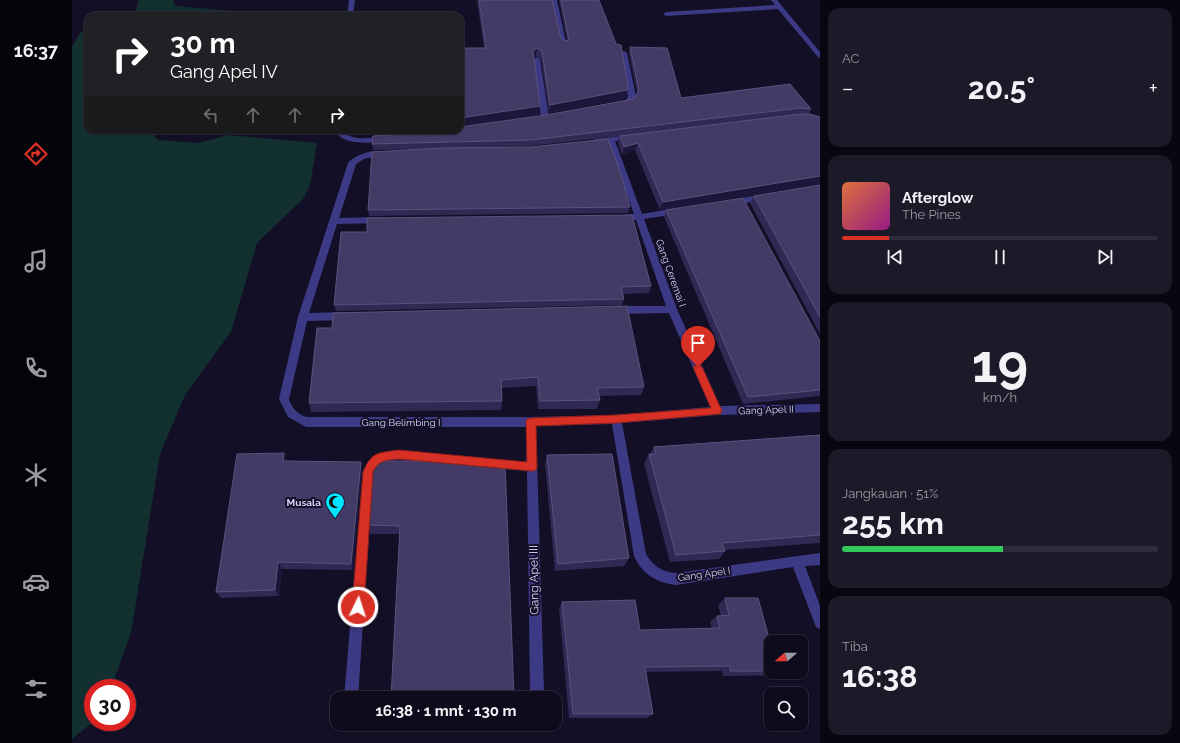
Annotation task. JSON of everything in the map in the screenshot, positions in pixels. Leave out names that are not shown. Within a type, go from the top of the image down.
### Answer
[{"type":"street","points":[[350,12],[352,0]]},
{"type":"street","points":[[554,0],[564,47]]},
{"type":"street","points":[[774,0],[820,56]]},
{"type":"street","points":[[666,14],[779,7]]},
{"type":"street","points":[[611,106],[624,103],[631,99],[624,53]]},
{"type":"street","points":[[537,59],[545,118]]},
{"type":"street","points":[[342,134],[345,138],[351,139],[394,138]]},
{"type":"street","points":[[589,142],[642,136]]},
{"type":"street","name":"Gang Ceremai I","points":[[610,140],[672,309],[717,411]]},
{"type":"street","points":[[358,315],[303,317],[352,163],[363,155],[395,153]]},
{"type":"street","points":[[721,204],[745,204],[774,196]]},
{"type":"street","points":[[608,218],[639,217],[684,210]]},
{"type":"street","points":[[334,221],[388,220]]},
{"type":"street","points":[[602,310],[672,309]]},
{"type":"street","name":"Gang Belimbing I","points":[[303,317],[284,399],[288,411],[294,418],[306,422],[531,422]]},
{"type":"street","name":"Gang Apel II","points":[[531,422],[616,419],[717,411],[820,408]]},
{"type":"street","name":"Gang Apel I","points":[[616,419],[640,556],[646,567],[653,574],[665,578],[676,579],[798,560],[820,559]]},
{"type":"street","points":[[352,691],[368,472],[372,462],[381,457],[399,455],[532,467],[531,422]]},
{"type":"street","name":"Gang Apel III","points":[[532,467],[537,691]]},
{"type":"street","points":[[798,560],[820,623]]},
{"type":"green space","points":[[139,0],[173,0],[175,6],[244,12],[135,12]]},
{"type":"green space","points":[[84,32],[84,134],[154,134],[158,140],[198,143],[228,135],[317,143],[310,185],[303,199],[257,243],[231,332],[185,395],[160,454],[131,633],[114,679],[84,679],[84,729],[72,739],[72,47],[80,33]]},
{"type":"building","points":[[479,0],[552,0],[561,39],[567,41],[569,40],[561,0],[599,0],[616,44],[621,45],[628,87],[627,90],[550,105],[542,51],[537,48],[533,51],[540,106],[464,117],[464,48],[486,48]]},
{"type":"building","points":[[630,47],[667,48],[681,98],[790,84],[811,109],[800,108],[531,140],[372,144],[373,136],[401,134],[464,134],[464,126],[546,115],[634,99],[639,90]]},
{"type":"building","points":[[810,114],[820,117],[820,176],[663,202],[638,143],[624,147],[620,136]]},
{"type":"building","points":[[608,139],[620,171],[630,207],[368,210],[372,152],[442,148],[531,147]]},
{"type":"building","points":[[820,185],[820,317],[754,196]]},
{"type":"building","points":[[743,198],[820,341],[820,390],[748,397],[666,210]]},
{"type":"building","points":[[632,215],[651,286],[621,287],[624,299],[334,305],[341,232],[367,232],[367,218]]},
{"type":"building","points":[[627,306],[644,387],[597,388],[600,400],[540,401],[538,377],[501,380],[502,401],[309,403],[317,328],[332,328],[333,313]]},
{"type":"building","points":[[820,435],[820,535],[722,543],[725,551],[676,555],[649,454],[656,454],[654,447]]},
{"type":"building","points":[[284,453],[283,461],[361,462],[351,564],[278,562],[275,590],[216,592],[237,454]]},
{"type":"building","points":[[612,454],[629,558],[558,564],[547,455]]},
{"type":"building","points":[[375,461],[505,462],[514,691],[391,691],[400,526],[369,525],[373,463]]},
{"type":"building","points":[[725,598],[758,598],[768,635],[764,635],[764,671],[730,671],[730,666],[645,667],[653,714],[573,714],[562,602],[635,600],[640,630],[720,628],[717,616],[729,615]]},
{"type":"place","name":"Musala","points":[[335,519]]},
{"type":"route","points":[[358,607],[368,472],[372,462],[381,457],[399,455],[532,467],[531,422],[616,419],[717,411],[698,367]]}]
